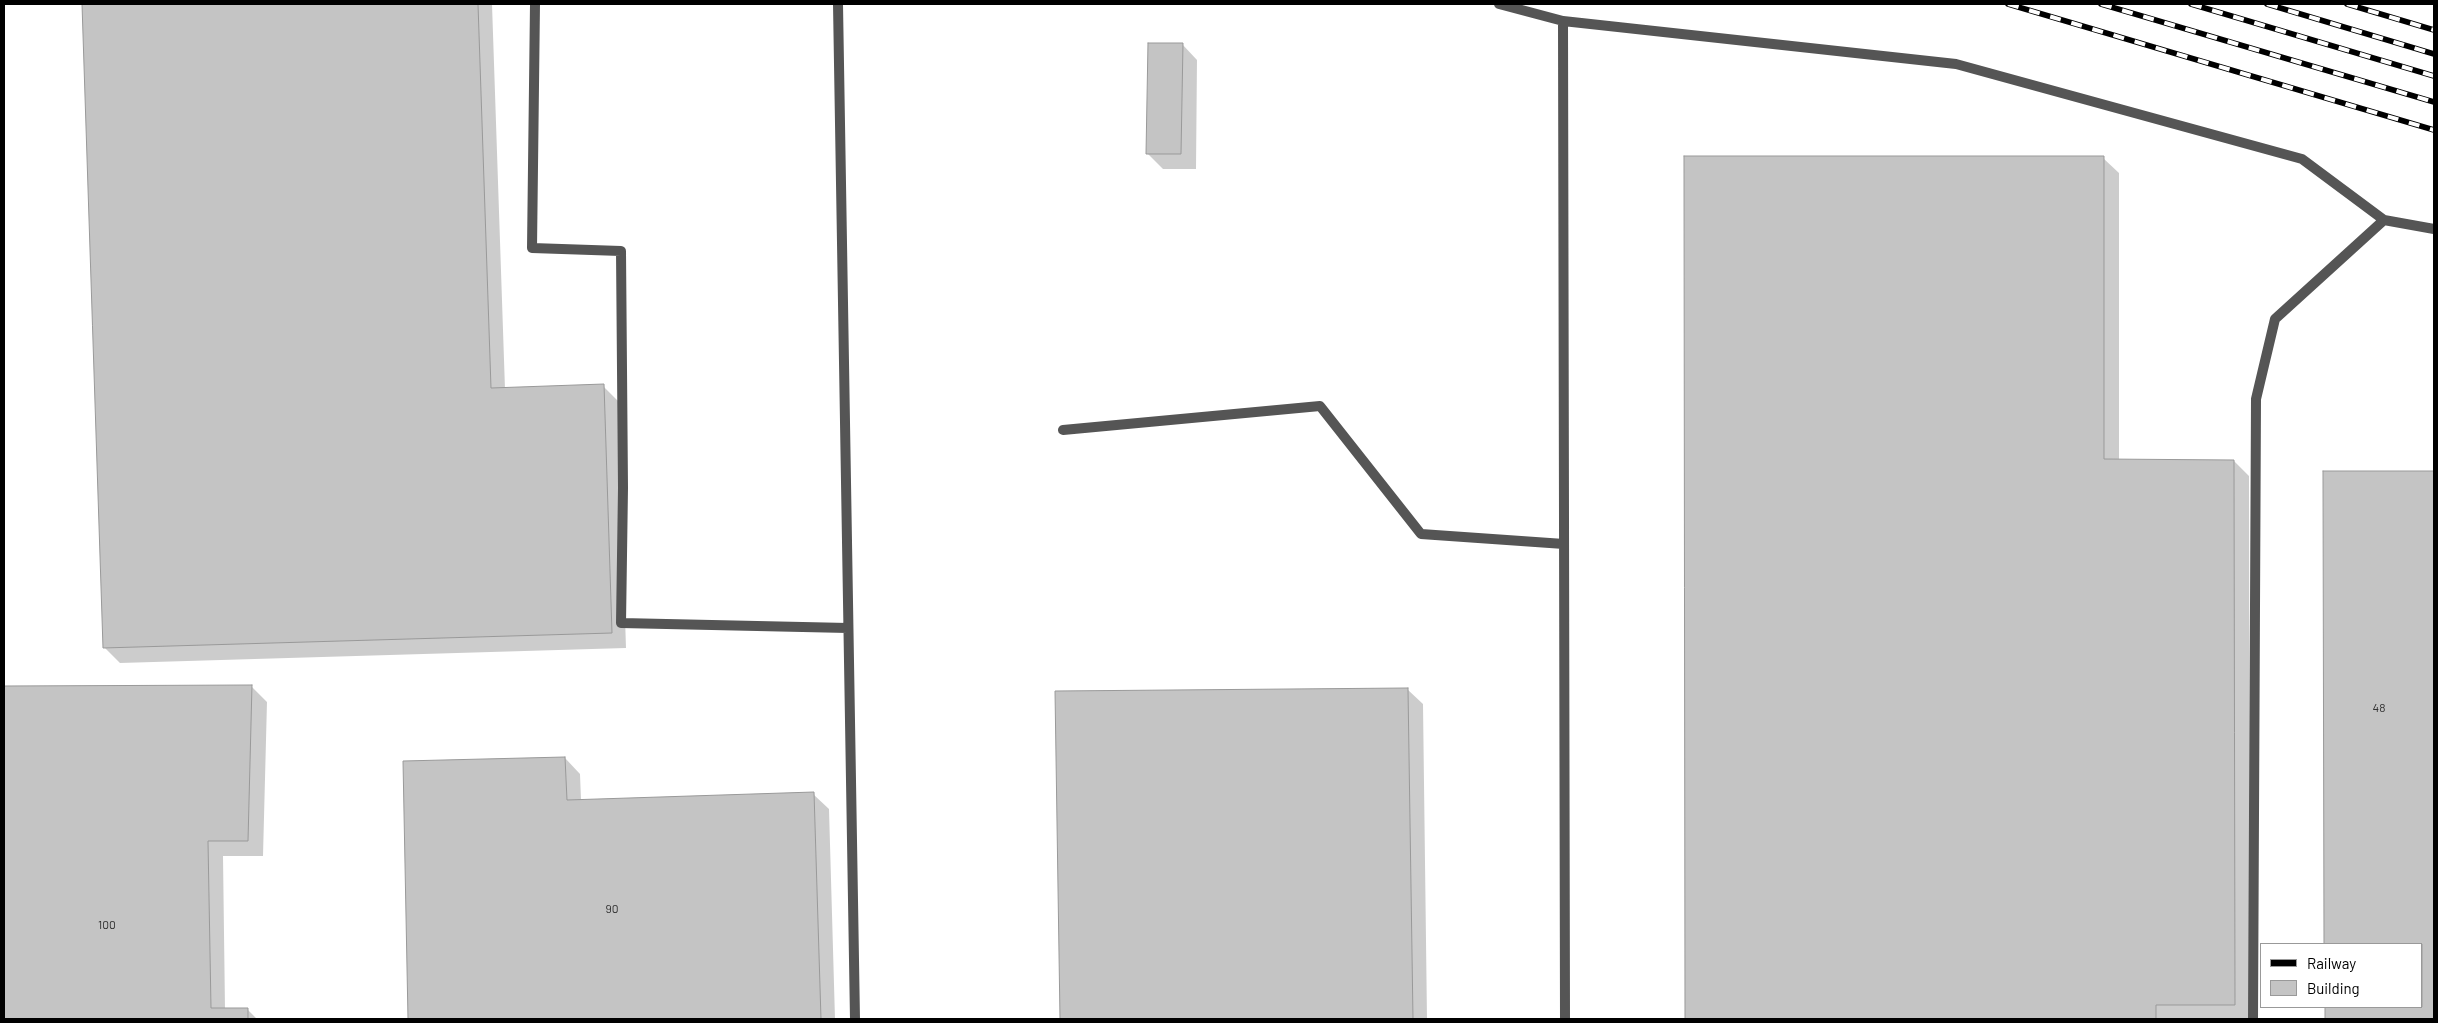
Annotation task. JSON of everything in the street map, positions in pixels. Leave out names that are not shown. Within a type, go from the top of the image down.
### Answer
[{"type":"lane","points":[[535,4],[532,248],[621,251],[623,488],[621,623],[848,628]]},
{"type":"lane","points":[[838,4],[855,1019]]},
{"type":"lane","points":[[1499,4],[1563,21],[1956,64],[2302,159],[2384,220],[2434,230]]},
{"type":"lane","points":[[1563,21],[1565,1019]]},
{"type":"lane","points":[[2253,1019],[2256,399],[2275,319],[2384,220]]},
{"type":"lane","points":[[1063,430],[1320,406],[1421,534],[1564,544]]},
{"type":"building","points":[[82,4],[478,4],[491,388],[604,384],[612,633],[103,648]]},
{"type":"building","points":[[1148,43],[1183,43],[1181,154],[1146,154]]},
{"type":"building","points":[[1684,156],[2104,156],[2104,459],[2234,460],[2235,1005],[2156,1005],[2156,1019],[1685,1019]]},
{"type":"building","points":[[2323,471],[2434,471],[2434,1019],[2325,1019],[2325,1008],[2423,1008],[2423,943],[2324,943]]},
{"type":"building","points":[[252,685],[248,841],[208,841],[211,1008],[248,1008],[248,1019],[4,1019],[4,686]]},
{"type":"building","points":[[1408,688],[1413,1019],[1060,1019],[1055,691]]},
{"type":"building","points":[[565,757],[567,800],[814,792],[821,1019],[408,1019],[403,761]]},
{"type":"railway","points":[[2008,4],[2434,130]]},
{"type":"railway","points":[[2101,4],[2434,102]]},
{"type":"railway","points":[[2191,4],[2434,76]]},
{"type":"railway","points":[[2267,4],[2434,54]]},
{"type":"railway","points":[[2347,4],[2434,30]]}]
